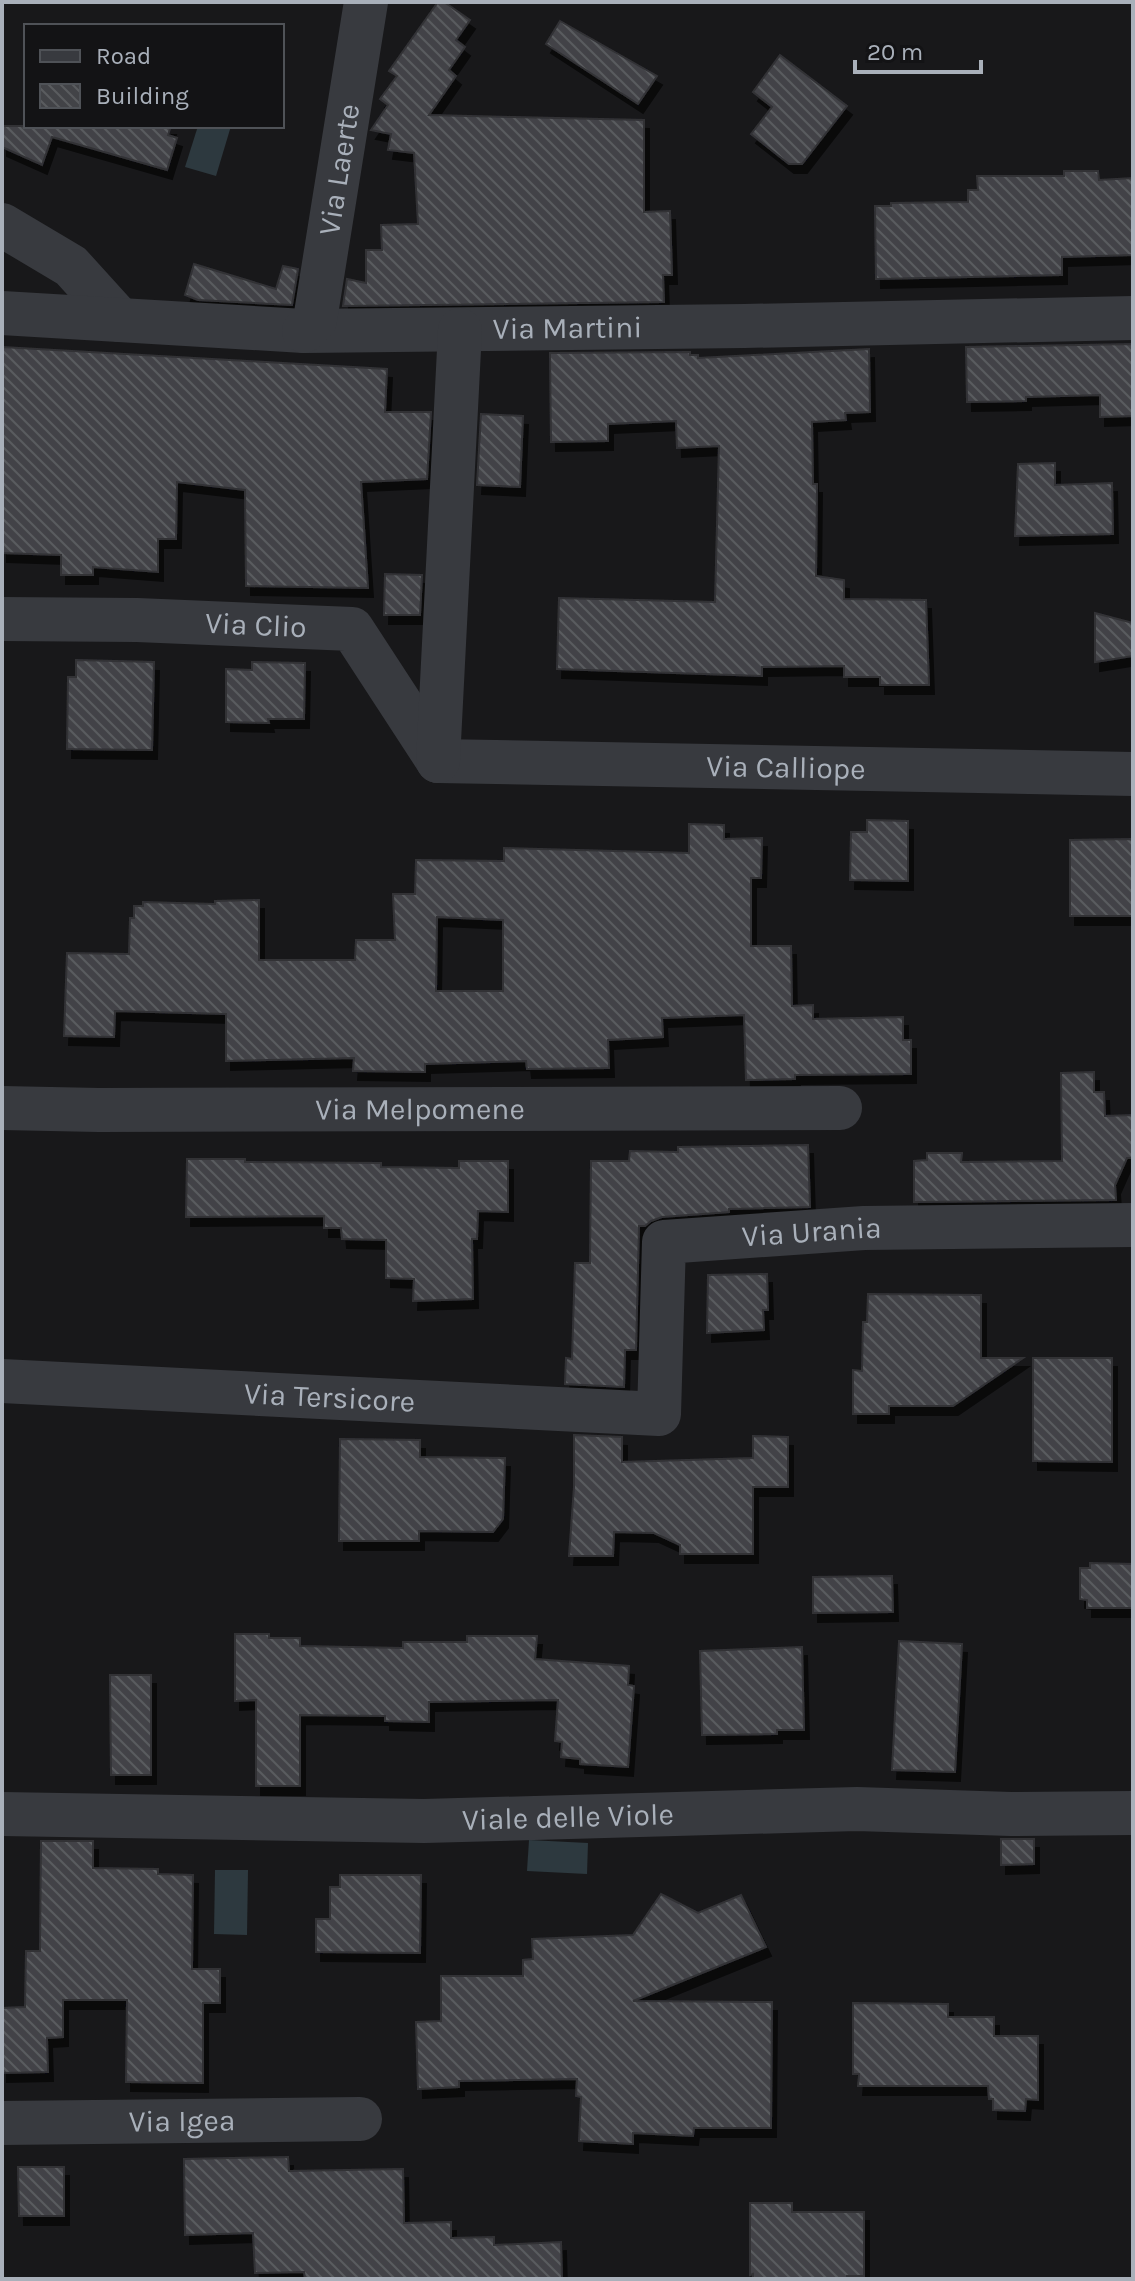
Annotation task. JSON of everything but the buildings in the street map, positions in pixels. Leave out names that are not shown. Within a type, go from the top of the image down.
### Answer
[{"type":"street","name":"Via Laerte","points":[[304,331],[315,320],[366,2]]},
{"type":"street","points":[[2,225],[71,266],[120,320]]},
{"type":"street","name":"Via Martini","points":[[2,313],[304,331],[1133,318]]},
{"type":"street","points":[[438,761],[460,330]]},
{"type":"street","name":"Via Clio","points":[[2,619],[137,620],[352,629],[438,761]]},
{"type":"street","name":"Via Calliope","points":[[438,761],[1133,774]]},
{"type":"street","name":"Via Melpomene","points":[[2,1108],[840,1108]]},
{"type":"street","name":"Via Urania","points":[[659,1414],[664,1242],[864,1228],[1133,1225]]},
{"type":"street","name":"Via Tersicore","points":[[2,1381],[659,1414]]},
{"type":"street","name":"Viale delle Viole","points":[[2,1814],[424,1821],[857,1809],[1011,1814],[1133,1813]]},
{"type":"street","name":"Via Igea","points":[[2,2123],[360,2119]]},
{"type":"shaded area","points":[[197,128],[230,128],[216,176],[185,167]]},
{"type":"shaded area","points":[[529,1840],[588,1843],[587,1874],[527,1871]]},
{"type":"shaded area","points":[[215,1870],[248,1870],[247,1935],[214,1934]]}]
